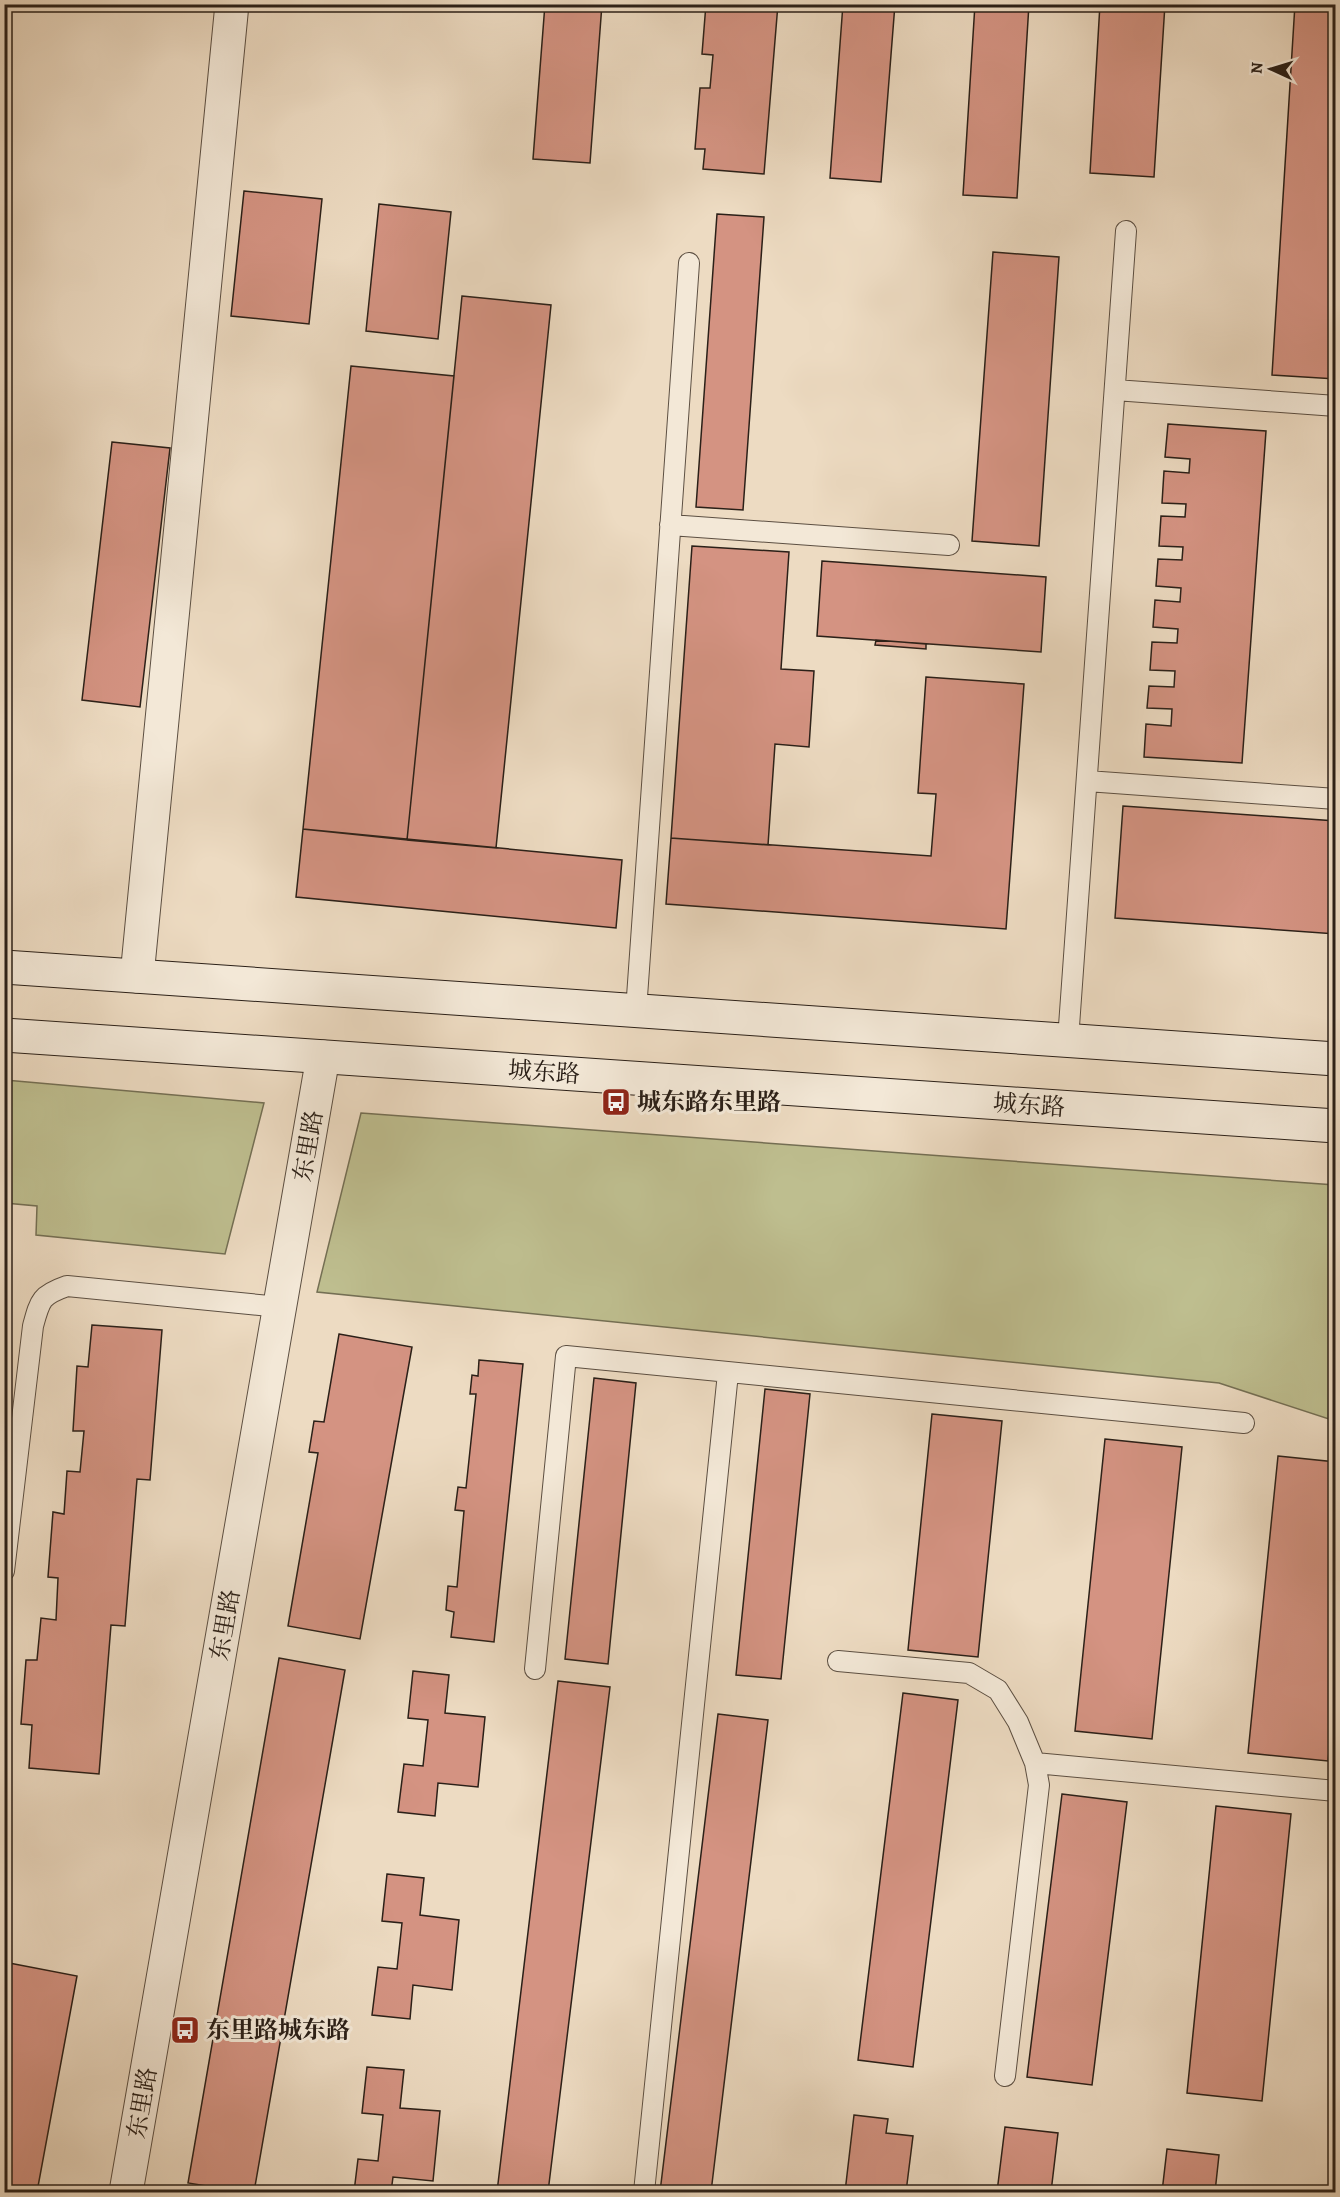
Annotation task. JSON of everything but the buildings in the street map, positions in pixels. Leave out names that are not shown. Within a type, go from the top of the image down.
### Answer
[{"type":"main road","points":[[136,976],[232,4]]},
{"type":"main road","points":[[4,967],[1335,1059]]},
{"type":"main road","name":"城东路","points":[[4,1035],[1335,1126]]},
{"type":"main road","name":"东里路","points":[[126,2193],[323,1057]]},
{"type":"lane","points":[[1068,1040],[1126,231]]},
{"type":"lane","points":[[636,1011],[689,263]]},
{"type":"lane","points":[[1115,390],[1335,406]]},
{"type":"lane","points":[[670,525],[949,545]]},
{"type":"lane","points":[[1087,781],[1335,799]]},
{"type":"lane","points":[[4,1571],[33,1326],[38,1305],[46,1294],[67,1286],[280,1306]]},
{"type":"lane","points":[[535,1669],[566,1356],[1244,1423]]},
{"type":"lane","points":[[644,2193],[728,1373]]},
{"type":"lane","points":[[838,1661],[969,1673],[998,1690],[1008,1702],[1035,1763],[1039,1785],[1005,2076]]},
{"type":"lane","points":[[1035,1763],[1335,1791]]},
{"type":"green space","points":[[5,1080],[264,1103],[225,1254],[36,1235],[37,1206],[5,1203]]},
{"type":"green space","points":[[361,1113],[1335,1185],[1335,1421],[1219,1383],[317,1292]]},
{"type":"place","name":"城东路东里路","points":[[616,1102]]},
{"type":"place","name":"东里路城东路","points":[[185,2030]]}]
